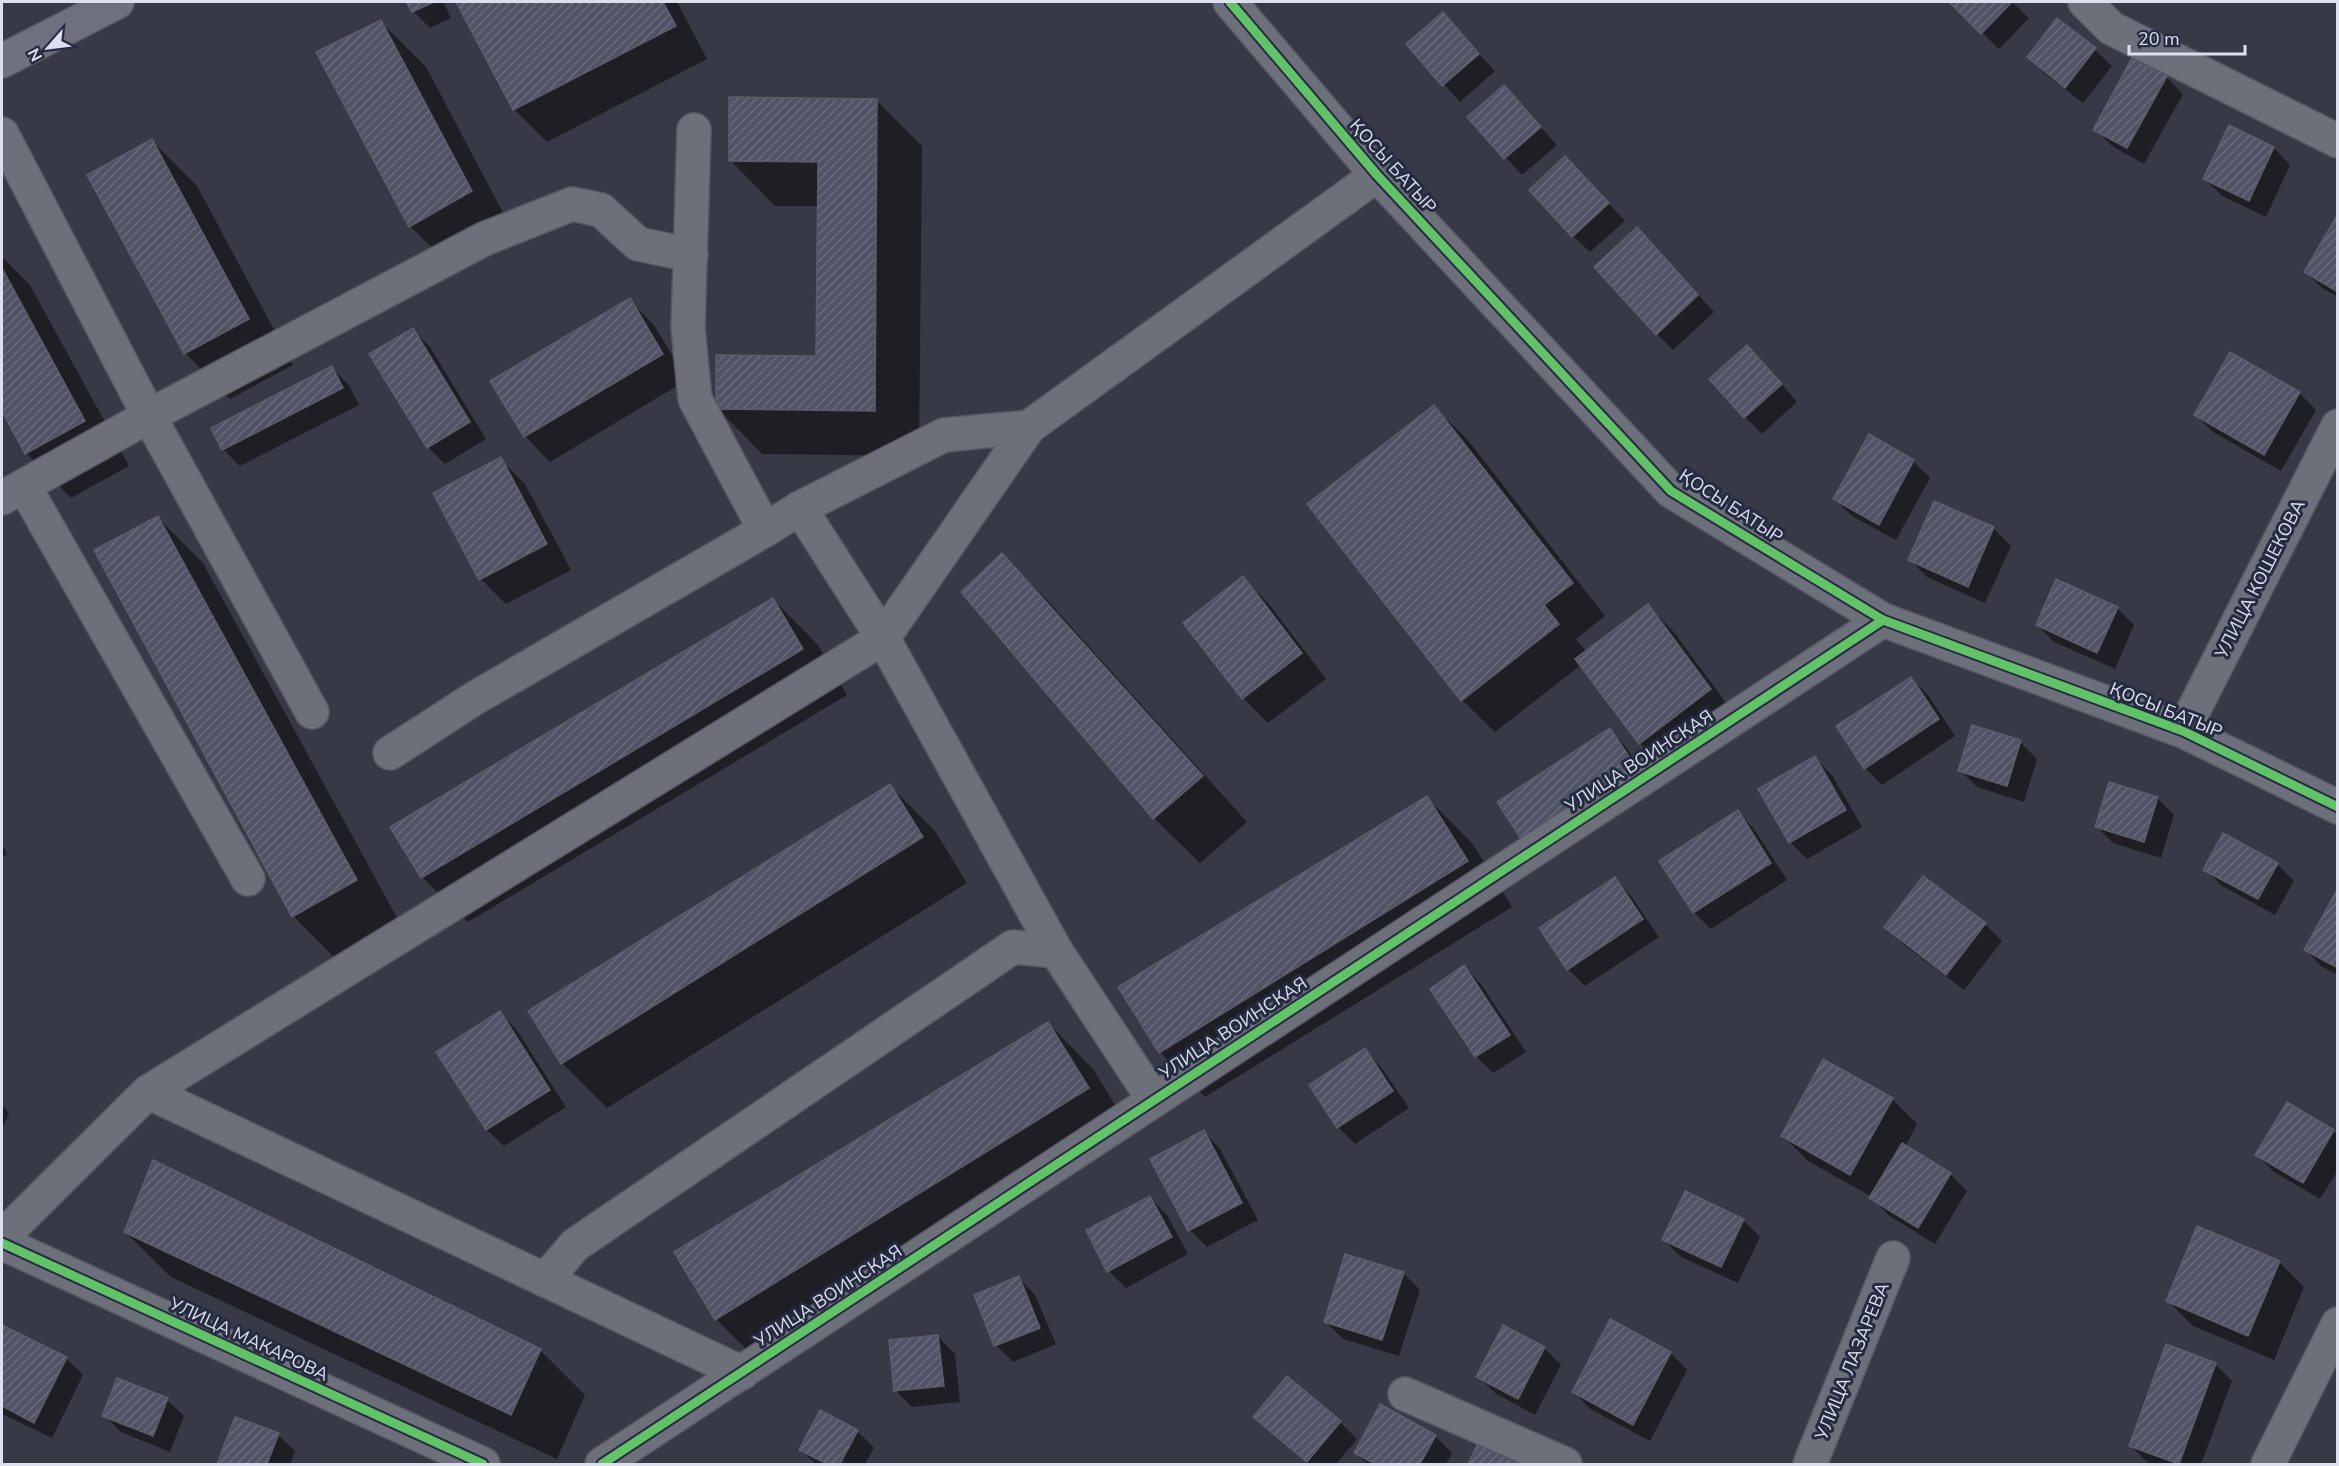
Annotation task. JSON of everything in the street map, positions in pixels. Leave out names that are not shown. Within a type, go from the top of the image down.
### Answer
[{"type":"main road","points":[[2,61],[117,2]]},
{"type":"street","name":"ҚОСЫ БАТЫР","points":[[1230,2],[1377,176],[1671,491],[1883,620],[2183,731],[2337,807]]},
{"type":"street","points":[[2085,2],[2111,28],[2337,141]]},
{"type":"street","points":[[694,130],[688,328],[694,399],[765,530]]},
{"type":"street","points":[[2,134],[149,416],[312,712]]},
{"type":"street","points":[[2,1236],[148,1092],[883,638],[1029,427],[1377,176]]},
{"type":"street","points":[[248,879],[13,492],[149,416],[483,239],[572,204],[601,210],[638,244],[691,255]]},
{"type":"street","name":"УЛИЦА КОШЕКОВА","points":[[2183,731],[2337,426]]},
{"type":"street","points":[[390,753],[475,698],[800,508],[944,435],[1029,427]]},
{"type":"street","points":[[800,508],[883,638],[1056,951],[1154,1100]]},
{"type":"street","name":"УЛИЦА ВОИНСКАЯ","points":[[602,1464],[1883,620]]},
{"type":"street","points":[[545,1280],[575,1245],[1013,946],[1056,951]]},
{"type":"street","points":[[148,1092],[742,1373]]},
{"type":"street","name":"УЛИЦА МАКАРОВА","points":[[2,1243],[483,1464]]},
{"type":"street","name":"УЛИЦА ЛАЗАРЕВА","points":[[1810,1464],[1893,1258]]},
{"type":"street","points":[[2268,1464],[2337,1324]]},
{"type":"street","points":[[1405,1394],[1565,1464]]},
{"type":"building","points":[[406,2],[434,2],[412,12]]},
{"type":"building","points":[[456,2],[663,2],[676,26],[513,110]]},
{"type":"building","points":[[1949,2],[2012,2],[1981,34]]},
{"type":"building","points":[[1443,12],[1479,54],[1442,86],[1406,44]]},
{"type":"building","points":[[2057,18],[2096,48],[2065,88],[2027,57]]},
{"type":"building","points":[[381,20],[472,191],[409,227],[316,52]]},
{"type":"building","points":[[2132,58],[2167,76],[2127,148],[2093,130]]},
{"type":"building","points":[[1504,85],[1541,127],[1504,159],[1467,117]]},
{"type":"building","points":[[729,97],[877,99],[875,411],[716,409],[716,355],[816,356],[818,162],[729,161]]},
{"type":"building","points":[[2229,125],[2274,147],[2249,201],[2203,179]]},
{"type":"building","points":[[152,139],[249,319],[184,354],[87,175]]},
{"type":"building","points":[[1565,156],[1609,203],[1572,237],[1529,190]]},
{"type":"building","points":[[2338,214],[2338,292],[2304,272]]},
{"type":"building","points":[[1637,227],[1698,295],[1656,335],[1594,267]]},
{"type":"building","points":[[2,268],[85,421],[25,454],[2,411]]},
{"type":"building","points":[[630,298],[663,354],[524,437],[490,381]]},
{"type":"building","points":[[413,328],[470,422],[427,448],[369,354]]},
{"type":"building","points":[[1747,345],[1782,384],[1744,418],[1709,379]]},
{"type":"building","points":[[2230,352],[2300,392],[2264,455],[2194,415]]},
{"type":"building","points":[[332,366],[343,388],[222,450],[211,428]]},
{"type":"building","points":[[1434,405],[1573,583],[1544,605],[1559,624],[1461,701],[1307,504]]},
{"type":"building","points":[[1869,434],[1914,460],[1879,525],[1833,499]]},
{"type":"building","points":[[501,457],[547,544],[479,580],[433,493]]},
{"type":"building","points":[[1934,501],[1994,527],[1968,587],[1908,560]]},
{"type":"building","points":[[158,516],[357,880],[292,917],[94,550]]},
{"type":"building","points":[[1002,553],[1203,776],[1153,819],[961,592]]},
{"type":"building","points":[[1243,576],[1302,653],[1242,699],[1183,623]]},
{"type":"building","points":[[2056,579],[2118,607],[2097,653],[2036,625]]},
{"type":"building","points":[[773,598],[803,649],[421,878],[390,827]]},
{"type":"building","points":[[1648,604],[1711,689],[1639,744],[1575,659]]},
{"type":"building","points":[[1911,677],[1939,719],[1864,769],[1836,726]]},
{"type":"building","points":[[1972,725],[2021,740],[2007,786],[1958,771]]},
{"type":"building","points":[[1610,728],[1636,767],[1523,842],[1497,802]]},
{"type":"building","points":[[1815,756],[1846,810],[1789,843],[1758,789]]},
{"type":"building","points":[[2109,782],[2158,797],[2144,842],[2095,827]]},
{"type":"building","points":[[890,784],[923,837],[561,1064],[528,1011]]},
{"type":"building","points":[[1427,796],[1468,861],[1159,1053],[1118,987]]},
{"type":"building","points":[[1738,810],[1771,863],[1693,913],[1659,861]]},
{"type":"building","points":[[2223,833],[2278,863],[2258,899],[2203,870]]},
{"type":"building","points":[[1923,876],[1986,923],[1946,975],[1884,927]]},
{"type":"building","points":[[1615,877],[1643,919],[1567,970],[1539,928]]},
{"type":"building","points":[[2338,888],[2338,968],[2304,950]]},
{"type":"building","points":[[1464,965],[1510,1035],[1475,1057],[1430,989]]},
{"type":"building","points":[[500,1011],[550,1090],[486,1130],[436,1052]]},
{"type":"building","points":[[1048,1022],[1089,1088],[715,1320],[674,1252]]},
{"type":"building","points":[[1365,1048],[1393,1091],[1337,1128],[1309,1085]]},
{"type":"building","points":[[1823,1059],[1893,1098],[1850,1175],[1781,1136]]},
{"type":"building","points":[[2287,1102],[2334,1130],[2303,1183],[2255,1155]]},
{"type":"building","points":[[1204,1130],[1242,1203],[1188,1231],[1150,1159]]},
{"type":"building","points":[[1902,1143],[1951,1173],[1918,1228],[1869,1198]]},
{"type":"building","points":[[153,1160],[541,1349],[511,1415],[124,1232]]},
{"type":"building","points":[[1685,1191],[1744,1219],[1721,1267],[1662,1240]]},
{"type":"building","points":[[1150,1196],[1172,1237],[1107,1272],[1086,1230]]},
{"type":"building","points":[[2197,1226],[2280,1261],[2248,1336],[2166,1301]]},
{"type":"building","points":[[1345,1254],[1404,1272],[1382,1340],[1324,1322]]},
{"type":"building","points":[[1019,1276],[1040,1328],[994,1346],[974,1295]]},
{"type":"building","points":[[1610,1319],[1671,1352],[1633,1425],[1572,1392]]},
{"type":"building","points":[[2,1325],[67,1357],[34,1423],[2,1406]]},
{"type":"building","points":[[1503,1325],[1545,1347],[1518,1399],[1476,1377]]},
{"type":"building","points":[[938,1335],[944,1386],[894,1391],[889,1340]]},
{"type":"building","points":[[2166,1344],[2216,1363],[2179,1464],[2129,1446]]},
{"type":"building","points":[[1287,1376],[1341,1421],[1307,1462],[1253,1417]]},
{"type":"building","points":[[117,1378],[168,1398],[153,1436],[102,1416]]},
{"type":"building","points":[[1380,1404],[1436,1435],[1420,1464],[1375,1464],[1354,1453]]},
{"type":"building","points":[[820,1410],[858,1430],[840,1464],[827,1464],[799,1450]]},
{"type":"building","points":[[235,1417],[279,1433],[267,1464],[217,1464]]},
{"type":"building","points":[[1477,1445],[1522,1464],[1468,1464]]},
{"type":"cycle path","points":[[1230,2],[1377,175],[1671,491],[1883,620],[2183,731],[2338,807]]},
{"type":"cycle path","points":[[602,1464],[1883,620]]},
{"type":"cycle path","points":[[2,1243],[483,1464]]}]
